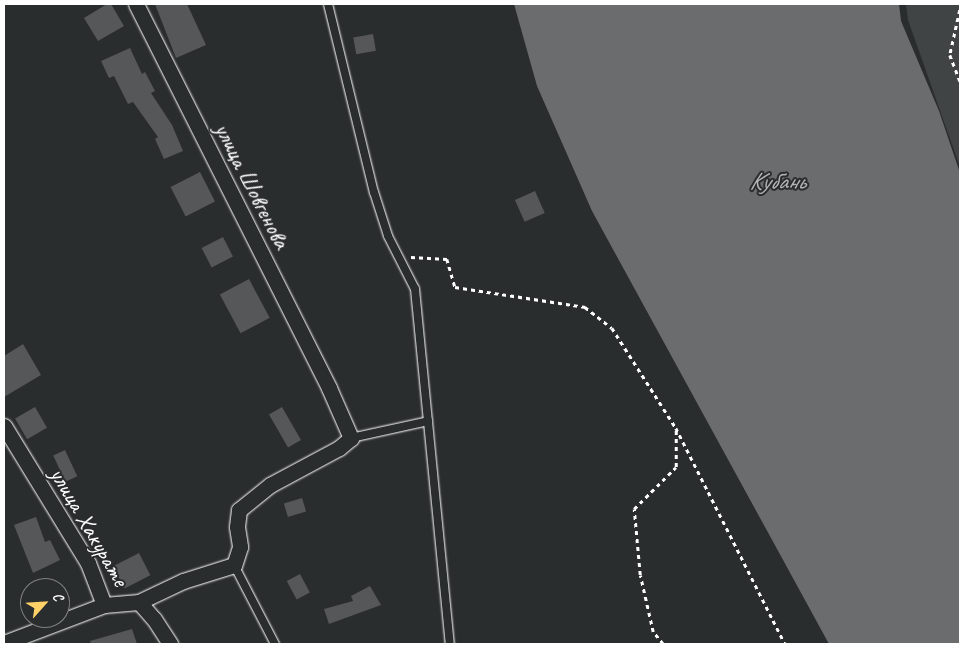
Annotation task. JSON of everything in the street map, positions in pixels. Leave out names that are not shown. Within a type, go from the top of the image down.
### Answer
[{"type":"street","name":"улица Шовгенова","points":[[136,4],[329,388],[351,438]]},
{"type":"street","name":"улица Хакурате","points":[[4,426],[88,563],[104,605],[139,602],[154,619],[170,644]]},
{"type":"street","points":[[139,602],[183,581],[234,565],[240,547],[237,527],[239,510],[270,485],[339,448],[351,438]]},
{"type":"street","points":[[4,643],[104,605]]},
{"type":"lane","points":[[328,4],[374,192],[388,236],[415,289],[450,644]]},
{"type":"lane","points":[[351,438],[428,421]]},
{"type":"lane","points":[[234,565],[275,644]]},
{"type":"path","points":[[960,10],[950,55],[960,81]]},
{"type":"path","points":[[400,257],[446,259],[455,287],[586,307],[612,328],[676,428],[785,644]]},
{"type":"path","points":[[663,644],[653,632],[640,575],[634,509],[676,467],[676,428]]},
{"type":"shaded area","points":[[906,4],[960,4],[960,167],[908,20]]},
{"type":"water","name":"Кубань","points":[[514,4],[899,4],[901,21],[939,111],[960,173],[960,644],[829,644],[592,211],[537,86]]},
{"type":"building","points":[[107,4],[111,4],[124,26],[98,41],[84,18]]},
{"type":"building","points":[[155,4],[187,4],[206,45],[176,58]]},
{"type":"building","points":[[373,34],[376,51],[356,54],[353,37]]},
{"type":"building","points":[[130,48],[142,74],[145,72],[155,91],[151,93],[172,125],[183,151],[164,159],[155,139],[158,137],[133,102],[128,104],[114,76],[109,78],[101,61]]},
{"type":"building","points":[[200,172],[215,201],[186,216],[171,187]]},
{"type":"building","points":[[535,191],[545,213],[525,222],[515,200]]},
{"type":"building","points":[[223,237],[233,257],[212,267],[202,248]]},
{"type":"building","points":[[249,279],[270,318],[241,333],[220,294]]},
{"type":"building","points":[[23,344],[41,375],[4,397],[4,356]]},
{"type":"building","points":[[35,407],[47,428],[27,439],[15,418]]},
{"type":"building","points":[[282,407],[301,440],[288,447],[269,414]]},
{"type":"building","points":[[65,450],[77,476],[65,482],[53,455]]},
{"type":"building","points":[[302,498],[306,511],[288,517],[284,504]]},
{"type":"building","points":[[36,517],[45,542],[50,540],[60,560],[33,573],[14,525]]},
{"type":"building","points":[[139,553],[150,575],[125,588],[113,566]]},
{"type":"building","points":[[300,574],[310,593],[297,600],[287,581]]},
{"type":"building","points":[[370,586],[381,605],[329,624],[324,609],[353,601],[351,596]]},
{"type":"building","points":[[132,629],[137,644],[91,644],[90,641]]}]
